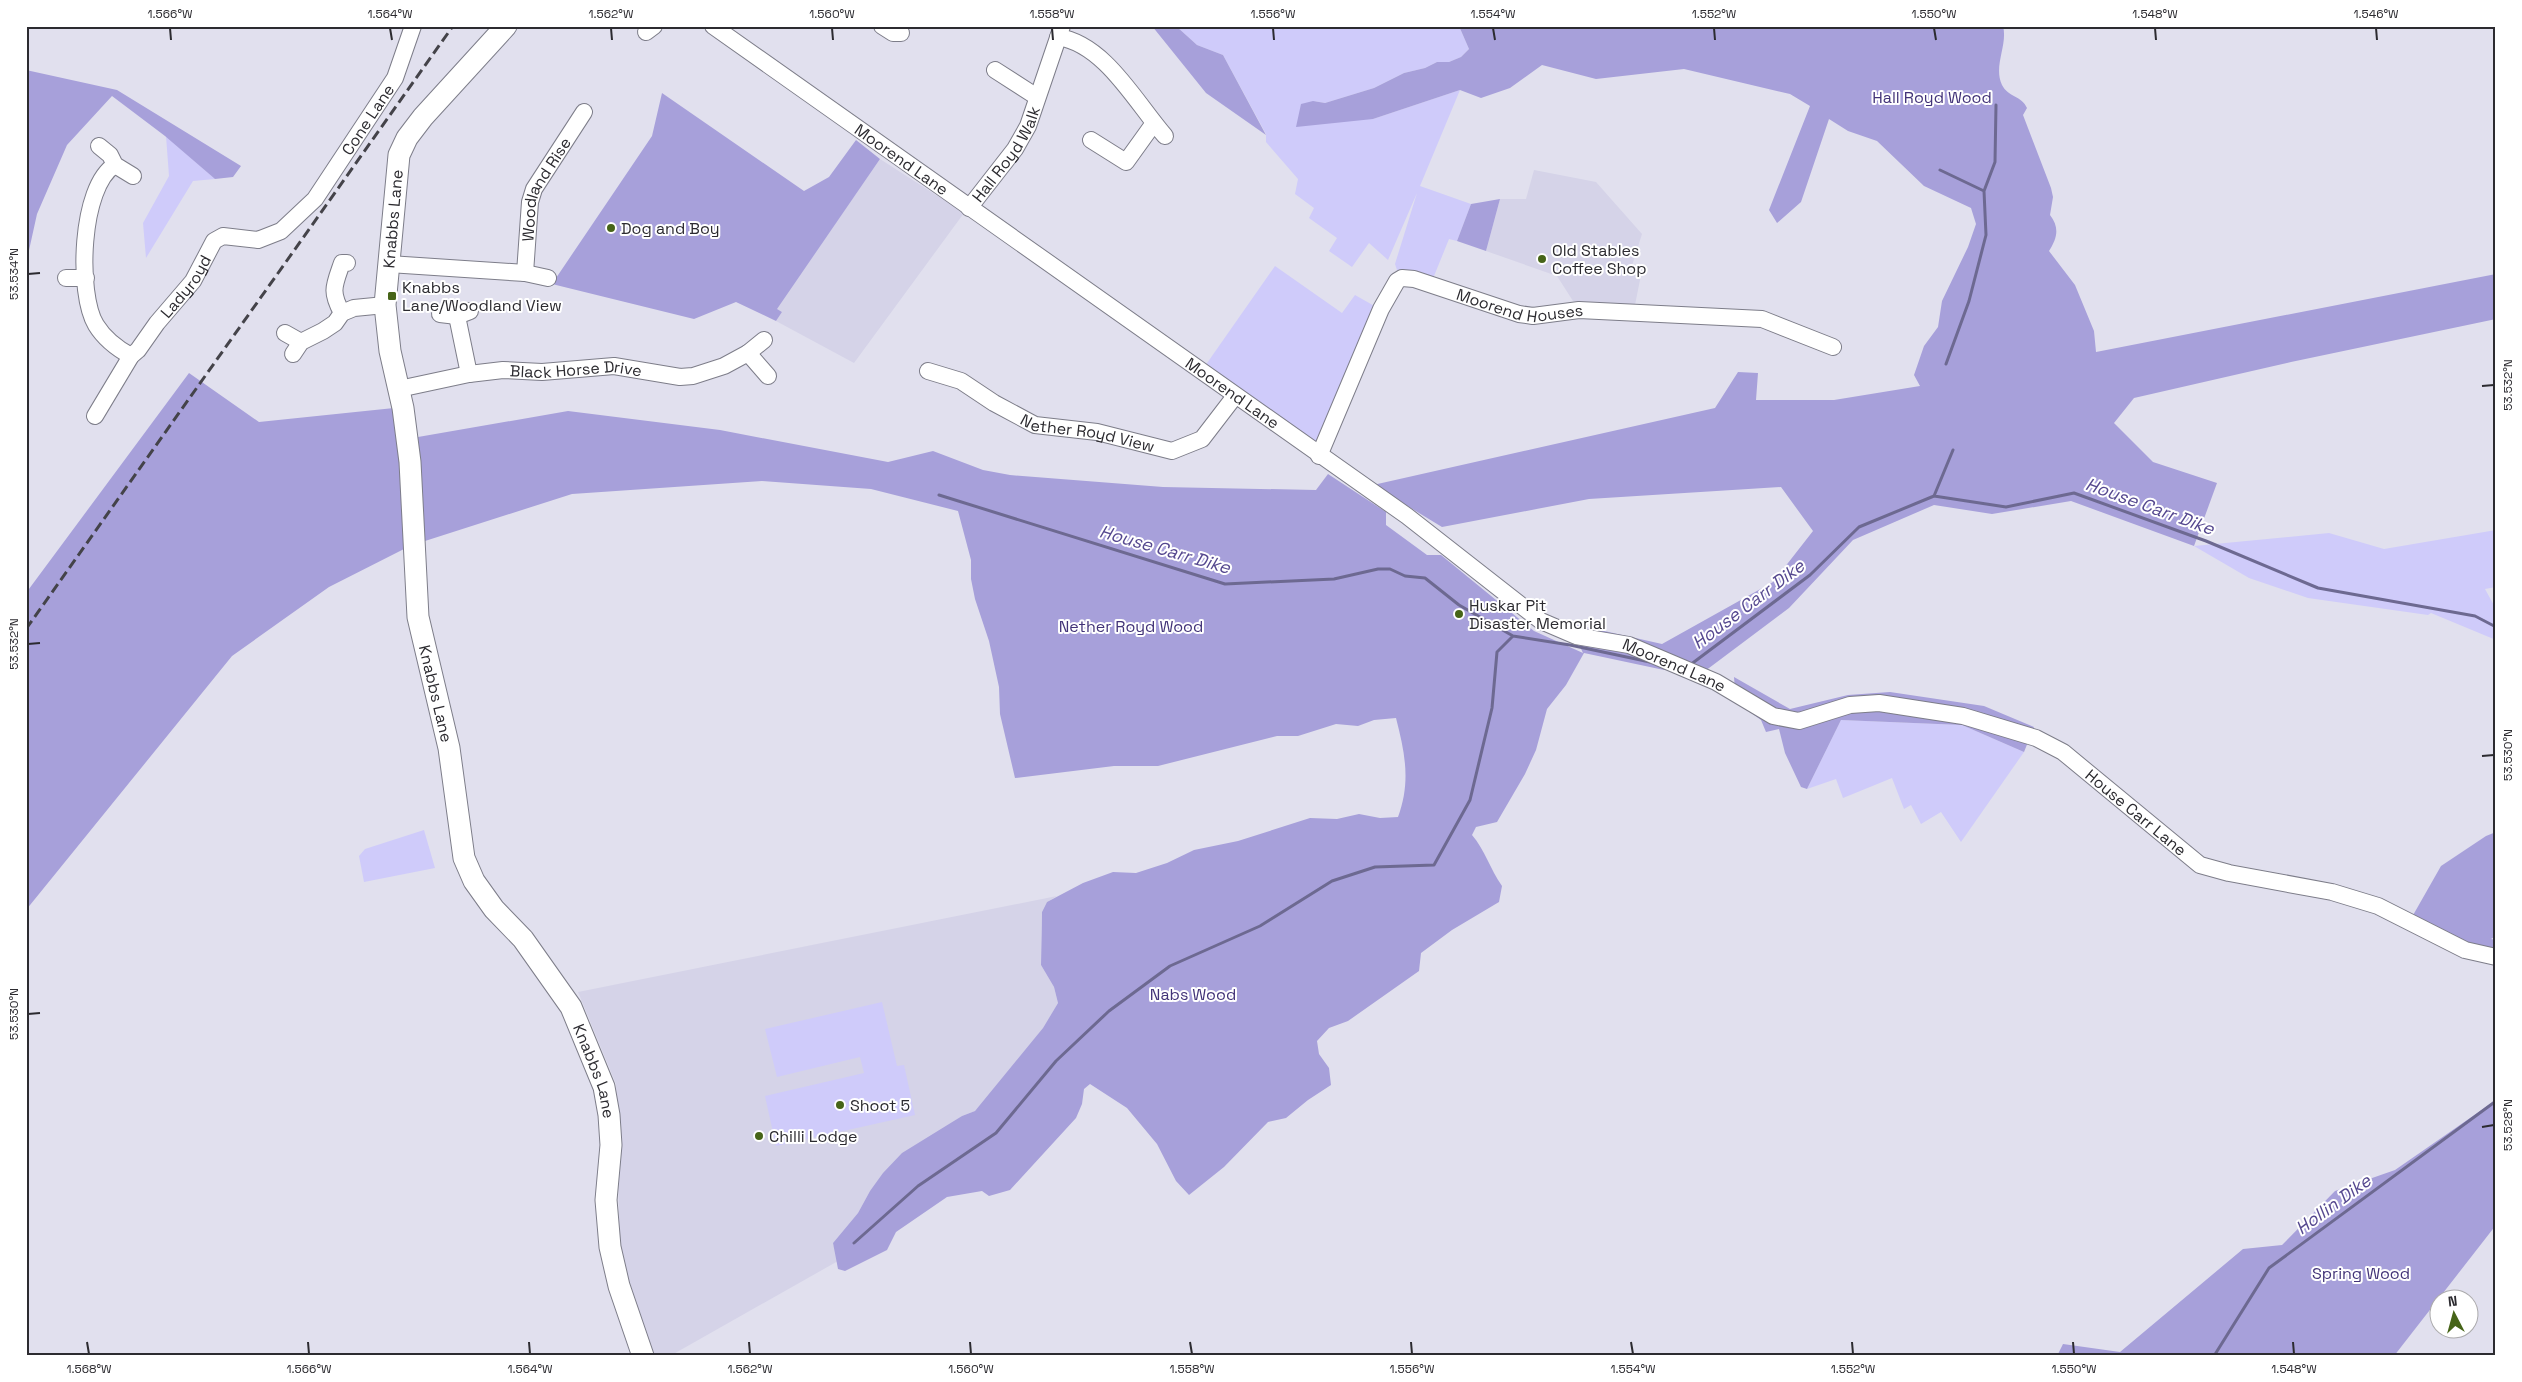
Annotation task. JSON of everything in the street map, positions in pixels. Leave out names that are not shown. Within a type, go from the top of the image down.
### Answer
[{"type":"main road","name":"Knabbs Lane","points":[[506,26],[433,105],[402,146],[399,155],[385,305],[390,351],[399,389],[410,462],[418,617],[449,748],[464,858],[474,881],[494,909],[524,939],[571,1007],[604,1087],[609,1115],[611,1145],[606,1200],[610,1247],[619,1286],[643,1356]]},
{"type":"street","name":"Cone Lane","points":[[308,206],[315,199],[360,135],[395,78],[413,26]]},
{"type":"street","points":[[882,26],[894,33],[901,33]]},
{"type":"street","name":"Moorend Lane","points":[[724,29],[969,208],[1434,536],[1541,621],[1576,636],[1629,645],[1716,682],[1773,716]]},
{"type":"street","points":[[1060,32],[1101,58],[1165,136]]},
{"type":"street","name":"Hall Royd Walk","points":[[969,208],[1015,149],[1028,126],[1060,32]]},
{"type":"street","name":"Hall Royd Walk","points":[[995,70],[1037,96]]},
{"type":"street","name":"Woodland Rise","points":[[525,273],[530,202],[534,188],[584,112]]},
{"type":"street","points":[[1091,140],[1126,162],[1154,123]]},
{"type":"street","points":[[99,146],[110,155],[115,165],[133,176]]},
{"type":"street","points":[[115,165],[107,170],[93,192],[88,211],[86,278],[88,297],[95,324],[121,351],[131,356]]},
{"type":"street","name":"Ladyroyd","points":[[94,416],[131,356],[138,350],[156,324],[193,281],[214,241],[223,236],[258,240],[281,231],[308,206]]},
{"type":"street","points":[[342,313],[333,294],[333,288],[342,262],[347,263]]},
{"type":"street","points":[[389,264],[525,273],[548,278]]},
{"type":"street","points":[[66,278],[86,278]]},
{"type":"street","name":"Moorend Houses","points":[[1319,456],[1382,309],[1397,281],[1402,278],[1422,282],[1519,314],[1533,316],[1579,310],[1762,319],[1834,347]]},
{"type":"street","points":[[285,333],[297,348],[335,323],[342,313],[354,308],[385,305]]},
{"type":"street","points":[[440,314],[464,314],[469,374]]},
{"type":"street","name":"Black Horse Drive","points":[[399,389],[469,374],[503,370],[542,372],[614,366],[680,377],[706,374],[748,353],[764,340]]},
{"type":"street","points":[[748,353],[768,376]]},
{"type":"street","name":"Nether Royd View","points":[[928,371],[961,381],[994,404],[1035,425],[1097,432],[1172,451],[1202,438],[1235,396]]},
{"type":"street","name":"House Carr Lane","points":[[1773,716],[1800,721],[1850,705],[1879,703],[1963,716],[2036,738],[2063,752],[2200,865],[2229,873],[2342,895],[2378,906],[2465,950],[2496,957]]},
{"type":"shaded area","points":[[1176,26],[1459,26],[1469,49],[1461,57],[1449,62],[1437,62],[1425,68],[1404,73],[1374,88],[1325,103],[1313,101],[1373,119],[1460,90],[1420,186],[1471,204],[1457,241],[1449,239],[1432,281],[1397,270],[1395,264],[1417,193],[1388,260],[1369,243],[1352,267],[1329,251],[1337,238],[1309,218],[1314,208],[1295,194],[1298,179],[1266,142],[1266,134],[1223,55],[1197,45]]},
{"type":"shaded area","points":[[166,136],[215,179],[193,181],[146,258],[143,223],[169,176]]},
{"type":"shaded area","points":[[880,159],[964,213],[854,363],[776,321],[782,312],[776,309]]},
{"type":"shaded area","points":[[1534,170],[1596,182],[1642,234],[1630,272],[1641,275],[1635,305],[1573,301],[1557,276],[1486,251],[1500,199],[1526,199]]},
{"type":"shaded area","points":[[1275,266],[1342,313],[1355,295],[1378,308],[1318,444],[1205,366]]},
{"type":"shaded area","points":[[2496,530],[2496,587],[2485,589],[2496,609],[2496,640],[2431,613],[2428,615],[2308,598],[2249,578],[2194,546],[2329,533],[2384,549]]},
{"type":"shaded area","points":[[1841,720],[1962,725],[2024,752],[1961,842],[1941,812],[1921,824],[1911,805],[1904,809],[1892,778],[1843,798],[1836,779],[1807,789]]},
{"type":"shaded area","points":[[424,830],[435,868],[364,882],[359,856],[365,849]]},
{"type":"shaded area","points":[[1057,896],[1047,902],[1042,912],[1041,965],[1054,987],[1058,1003],[1043,1028],[994,1091],[975,1111],[962,1116],[928,1139],[870,1191],[858,1213],[833,1243],[838,1261],[670,1356],[649,1356],[620,1256],[616,1084],[578,992]]},
{"type":"shaded area","points":[[882,1002],[897,1066],[904,1065],[915,1115],[776,1146],[765,1096],[864,1073],[860,1057],[777,1077],[765,1029]]},
{"type":"green space","points":[[1152,26],[1176,26],[1197,45],[1223,55],[1266,135],[1206,93]]},
{"type":"green space","points":[[1459,26],[2003,26],[2004,41],[1999,70],[2002,85],[2008,92],[2022,101],[2027,108],[2023,115],[2053,197],[2050,215],[2055,224],[2056,233],[2049,251],[2075,285],[2094,331],[2096,352],[2496,274],[2496,319],[2291,362],[2134,398],[2114,423],[2153,462],[2217,483],[2194,546],[2071,501],[1992,514],[1934,505],[1853,540],[1789,608],[1705,671],[1664,670],[1584,653],[1566,685],[1547,709],[1536,750],[1525,774],[1497,822],[1476,827],[1472,835],[1502,886],[1499,902],[1452,930],[1421,953],[1419,971],[1348,1021],[1329,1028],[1317,1041],[1319,1054],[1329,1068],[1331,1085],[1308,1100],[1286,1118],[1268,1122],[1224,1167],[1189,1195],[1176,1181],[1157,1144],[1127,1108],[1090,1084],[1084,1089],[1082,1104],[1076,1118],[1010,1190],[989,1196],[982,1191],[947,1197],[896,1232],[887,1250],[845,1271],[838,1269],[833,1243],[858,1213],[883,1173],[902,1153],[962,1116],[975,1111],[1043,1028],[1058,1003],[1054,987],[1041,965],[1042,912],[1047,902],[1083,883],[1113,872],[1136,873],[1167,863],[1194,850],[1238,841],[1310,818],[1337,819],[1359,814],[1380,818],[1398,817],[1404,792],[1405,768],[1396,718],[1374,720],[1358,726],[1336,724],[1298,736],[1277,736],[1158,766],[1114,766],[1015,778],[1000,714],[999,687],[989,641],[975,599],[971,579],[971,560],[958,511],[871,489],[762,481],[572,494],[425,541],[418,437],[568,411],[720,430],[888,462],[933,451],[983,470],[1010,475],[1163,487],[1316,490],[1328,474],[1386,512],[1386,525],[1427,555],[1441,555],[1534,631],[1583,653],[1569,623],[1662,644],[1773,582],[1813,531],[1781,487],[1589,499],[1442,527],[1373,485],[1715,408],[1738,372],[1758,373],[1756,400],[1834,400],[1920,386],[1914,375],[1924,346],[1938,327],[1942,301],[1968,247],[1976,224],[1971,208],[1924,186],[1877,141],[1848,131],[1829,119],[1801,202],[1777,223],[1769,210],[1810,106],[1790,94],[1684,69],[1596,79],[1542,65],[1510,88],[1481,98],[1460,90],[1373,119],[1296,127],[1301,104],[1313,101],[1325,103],[1374,88],[1404,73],[1425,68],[1437,62],[1449,62],[1461,57],[1469,49]]},
{"type":"green space","points":[[26,70],[117,90],[241,166],[233,177],[215,179],[165,136],[112,96],[67,145],[37,214],[26,264]]},
{"type":"green space","points":[[662,93],[804,191],[829,177],[856,140],[880,159],[777,309],[782,312],[776,321],[736,302],[694,319],[552,284],[652,136]]},
{"type":"green space","points":[[1500,199],[1486,251],[1457,241],[1471,204]]},
{"type":"green space","points":[[189,373],[259,422],[394,408],[401,444],[404,549],[329,587],[232,656],[26,910],[26,593]]},
{"type":"green space","points":[[1734,677],[1790,709],[1848,695],[1890,692],[1984,706],[2034,727],[2024,752],[1962,725],[1841,720],[1807,789],[1801,787],[1785,753],[1779,729],[1766,732],[1761,720],[1736,702]]},
{"type":"green space","points":[[2496,832],[2496,936],[2491,939],[2496,940],[2496,953],[2466,946],[2412,917],[2441,866],[2486,836]]},
{"type":"green space","name":"Spring Wood","points":[[2496,1100],[2496,1225],[2445,1290],[2430,1290],[2430,1310],[2394,1356],[2057,1356],[2063,1344],[2120,1352],[2243,1249],[2282,1245],[2335,1191],[2395,1170]]},
{"type":"waterway","points":[[1946,364],[1969,301],[1986,235],[1984,191],[1995,162],[1996,105]]},
{"type":"waterway","points":[[1940,170],[1984,191]]},
{"type":"waterway","points":[[1934,496],[1953,450]]},
{"type":"waterway","name":"House Carr Dike","points":[[1690,665],[1810,575],[1859,527],[1934,496],[2006,507],[2074,493],[2206,541],[2318,588],[2475,616],[2496,627]]},
{"type":"waterway","name":"House Carr Dike","points":[[939,495],[1225,584],[1334,579],[1378,569],[1390,569],[1405,576],[1425,578],[1459,605],[1513,636],[1570,645],[1650,662]]},
{"type":"waterway","points":[[854,1243],[918,1186],[996,1133],[1056,1061],[1109,1011],[1170,966],[1260,926],[1332,881],[1375,867],[1434,865],[1470,800],[1492,708],[1497,652],[1513,636]]},
{"type":"waterway","name":"Hollin Dike","points":[[2214,1356],[2269,1268],[2496,1101]]},
{"type":"railway","points":[[26,629],[453,26]]},
{"type":"place","name":"Dog and Boy","points":[[611,228]]},
{"type":"place","name":"Old Stables Coffee Shop","points":[[1542,259]]},
{"type":"place","name":"Knabbs Lane/Woodland View","points":[[392,296]]},
{"type":"place","name":"Huskar Pit Disaster Memorial","points":[[1459,614]]},
{"type":"place","name":"Shoot 5","points":[[840,1105]]},
{"type":"place","name":"Chilli Lodge","points":[[759,1136]]},
{"type":"park label","name":"Hall Royd Wood","points":[[1932,97]]},
{"type":"park label","name":"Nether Royd Wood","points":[[1131,626]]},
{"type":"park label","name":"Nabs Wood","points":[[1193,994]]}]
